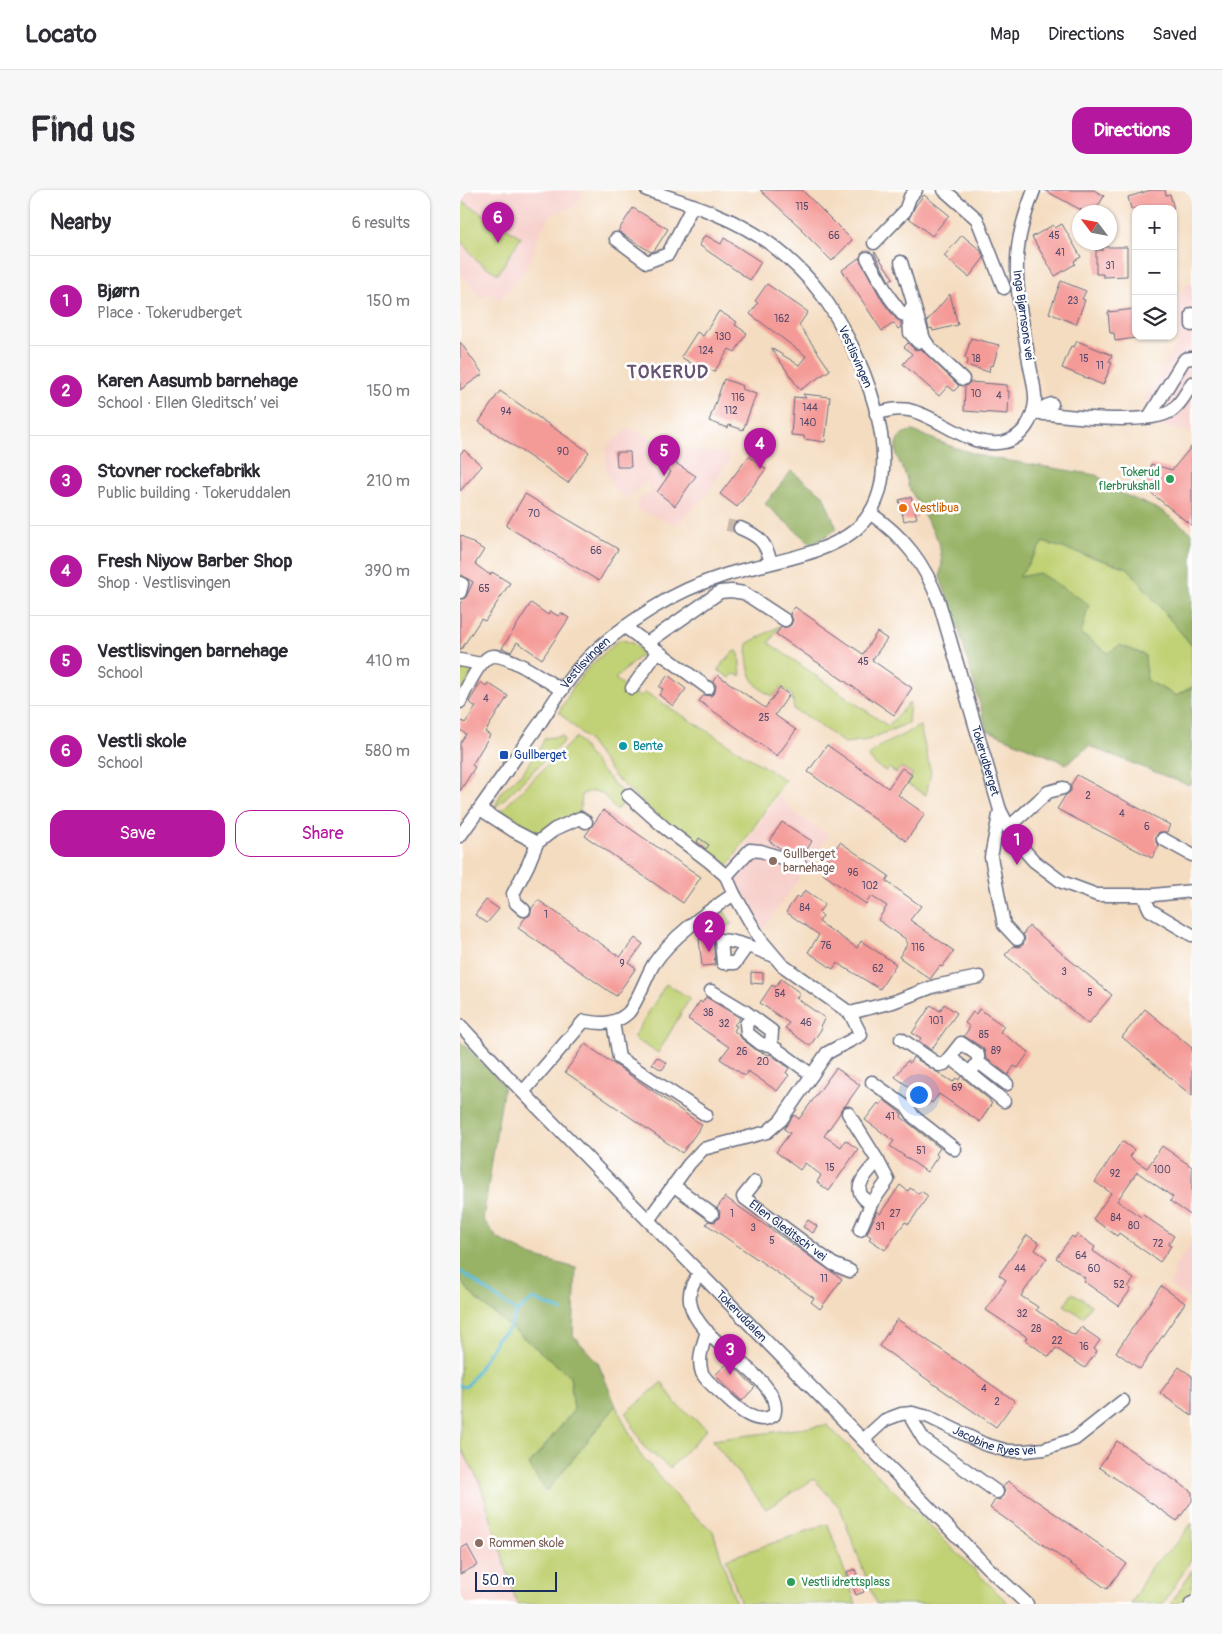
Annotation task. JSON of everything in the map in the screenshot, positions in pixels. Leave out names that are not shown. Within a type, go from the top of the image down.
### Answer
[{"type":"street","name":"Vestlisvingen","points":[[460,836],[562,690],[587,659],[625,627],[655,606],[690,588],[723,575],[819,550],[840,542],[850,535],[870,513],[878,494],[884,470],[881,438],[868,382],[857,355],[834,314],[810,281],[786,256],[762,238],[737,224],[693,205],[647,190]]},
{"type":"street","points":[[874,242],[905,211],[910,196],[916,190]]},
{"type":"street","points":[[944,190],[977,219],[1004,288]]},
{"type":"street","name":"Inga Bjørnsons vei","points":[[1034,190],[1020,235],[1016,263],[1034,392],[1043,410]]},
{"type":"street","points":[[616,239],[647,262],[668,254],[693,205]]},
{"type":"street","points":[[867,258],[891,300],[902,314],[910,310]]},
{"type":"street","points":[[901,262],[910,310],[921,341],[963,379]]},
{"type":"street","points":[[1192,314],[1192,325]]},
{"type":"street","points":[[1149,417],[1182,363],[1188,358],[1192,358]]},
{"type":"street","points":[[876,414],[888,410],[909,410],[968,437],[994,444],[1013,439],[1043,410],[1106,418],[1149,417],[1171,412],[1192,383]]},
{"type":"street","name":"Tokerudberget","points":[[870,513],[890,527],[900,537],[918,560],[930,580],[1000,810],[1016,841],[1034,861],[1062,882],[1097,895],[1143,895],[1192,891]]},
{"type":"street","points":[[740,528],[755,534],[763,542],[771,562]]},
{"type":"street","points":[[460,583],[462,584],[460,592]]},
{"type":"street","points":[[632,688],[653,647],[720,592],[744,593],[785,620]]},
{"type":"street","points":[[625,627],[708,688]]},
{"type":"street","points":[[460,702],[481,664],[489,657],[498,655],[514,662],[562,690]]},
{"type":"street","points":[[460,660],[481,664]]},
{"type":"street","points":[[1008,828],[1048,792],[1063,788]]},
{"type":"street","points":[[628,794],[665,828],[726,876],[734,894],[760,939],[774,956],[782,965],[850,1013],[860,1036],[827,1053],[781,1120],[767,1132],[704,1149],[689,1164],[649,1219]]},
{"type":"street","points":[[480,808],[537,843]]},
{"type":"street","points":[[1000,810],[991,857],[1004,925],[1017,939]]},
{"type":"street","points":[[524,910],[516,903],[512,894],[528,865],[537,843],[564,824],[580,818],[586,822]]},
{"type":"street","points":[[1163,839],[1192,855]]},
{"type":"street","points":[[726,876],[750,850],[761,851],[800,864]]},
{"type":"street","points":[[523,1092],[584,1021],[595,1023],[614,1022],[629,1012],[654,964],[666,949],[684,932],[734,894]]},
{"type":"street","points":[[1143,895],[1150,910],[1192,935]]},
{"type":"street","points":[[747,946],[774,956]]},
{"type":"street","points":[[850,1013],[893,1002],[935,986],[979,977]]},
{"type":"street","points":[[711,991],[746,1012],[752,1018],[746,1024],[747,1033],[762,1044],[771,1045],[812,1075]]},
{"type":"street","points":[[614,1022],[619,1058],[706,1115]]},
{"type":"street","name":"Tokeruddalen","points":[[460,1025],[523,1092],[987,1567],[1027,1604]]},
{"type":"street","points":[[901,1038],[940,1065],[944,1064],[961,1043],[978,1055],[974,1067]]},
{"type":"street","points":[[950,1057],[1007,1084]]},
{"type":"street","points":[[974,1067],[1004,1101]]},
{"type":"street","points":[[872,1082],[908,1108],[914,1117],[955,1148]]},
{"type":"street","points":[[848,1113],[888,1180],[871,1204],[860,1230]]},
{"type":"street","points":[[871,1204],[860,1195],[859,1188],[863,1179],[878,1161]]},
{"type":"street","name":"Ellen Gleditsch’ vei","points":[[754,1182],[743,1197],[833,1264],[850,1271]]},
{"type":"street","points":[[674,1185],[712,1214]]},
{"type":"street","points":[[700,1273],[692,1284],[690,1300],[697,1320],[762,1382],[773,1400],[776,1410],[774,1415],[765,1419],[750,1416],[707,1381],[702,1374],[700,1364],[707,1331]]},
{"type":"street","name":"Jacobine Ryes vei","points":[[912,1413],[929,1417],[984,1444],[1008,1451],[1025,1452],[1044,1449],[1075,1439],[1123,1401]]},
{"type":"street","points":[[863,1440],[885,1420],[902,1414],[912,1413],[912,1420],[924,1440],[997,1492]]},
{"type":"shaded area","points":[[460,190],[583,190],[574,207],[551,214],[539,234],[529,264],[518,280],[499,301],[490,294],[480,297],[460,274]]},
{"type":"shaded area","points":[[1192,282],[1192,433],[1148,424],[1144,400],[1177,342],[1179,294],[1185,286]]},
{"type":"shaded area","points":[[628,428],[675,448],[729,454],[729,461],[703,499],[676,525],[638,510],[636,503],[653,492],[647,481],[626,499],[615,489],[606,471],[606,448]]},
{"type":"shaded area","name":"Gullberget barnehage","points":[[778,797],[794,813],[829,835],[763,929],[729,871]]},
{"type":"shaded area","points":[[1192,1242],[1192,1301],[1169,1285],[1176,1274],[1172,1271]]},
{"type":"shaded area","name":"Rommen skole","points":[[460,1446],[480,1483],[517,1604],[460,1604]]},
{"type":"green space","points":[[460,200],[521,237],[498,274],[477,261],[460,240]]},
{"type":"green space","points":[[913,431],[985,457],[1096,475],[1106,482],[1109,488],[1162,511],[1192,533],[1192,646],[1128,568],[1043,542],[1019,577],[1039,573],[1089,604],[1081,634],[1108,653],[1120,645],[1145,655],[1147,680],[1176,696],[1192,687],[1192,784],[1188,785],[1089,746],[1067,764],[987,730],[959,630],[940,577],[942,562],[939,542],[908,486],[896,452],[897,441],[900,436],[905,432]]},
{"type":"green space","points":[[791,471],[823,495],[837,529],[812,545],[765,504]]},
{"type":"green space","points":[[1043,542],[1128,568],[1192,646],[1192,687],[1176,696],[1147,680],[1081,634],[1019,577]]},
{"type":"green space","points":[[780,626],[769,643],[888,726],[910,702],[908,723],[868,740],[844,743],[808,717],[794,710],[792,695],[781,687],[773,696],[765,692],[754,682],[751,675],[747,659],[748,643]]},
{"type":"green space","points":[[620,639],[632,643],[644,652],[615,679],[640,697],[645,692],[785,780],[726,869],[649,809],[615,777],[588,740],[559,712],[575,684],[590,666]]},
{"type":"green space","points":[[737,651],[739,654],[741,676],[734,674],[730,678],[719,671],[719,668],[733,652]]},
{"type":"green space","points":[[460,665],[473,670],[460,696]]},
{"type":"green space","points":[[920,726],[931,773],[926,795],[907,784],[913,774],[901,767],[896,773],[889,768],[886,771],[876,765],[869,756],[877,748]]},
{"type":"green space","points":[[563,736],[564,741],[494,809],[502,791],[523,772],[545,738]]},
{"type":"green space","points":[[576,737],[599,768],[628,799],[616,810],[600,792],[582,794],[580,813],[548,830],[535,833],[522,830],[500,816],[501,811]]},
{"type":"green space","points":[[725,912],[732,924],[720,930],[713,919]]},
{"type":"green space","points":[[666,984],[690,998],[658,1053],[633,1038]]},
{"type":"green space","points":[[460,1041],[504,1085],[483,1219],[497,1238],[532,1256],[576,1268],[573,1335],[598,1363],[616,1406],[546,1492],[529,1465],[574,1410],[570,1376],[474,1297],[460,1280]]},
{"type":"green space","points":[[460,1280],[474,1297],[570,1376],[574,1410],[529,1465],[546,1492],[616,1406],[639,1453],[690,1512],[713,1531],[736,1604],[517,1604],[480,1483],[460,1446]]},
{"type":"green space","points":[[1073,1293],[1091,1305],[1083,1317],[1064,1305]]},
{"type":"green space","points":[[662,1382],[676,1404],[707,1429],[670,1468],[644,1447],[626,1413]]},
{"type":"green space","points":[[827,1425],[1009,1604],[876,1604],[840,1508],[814,1479],[766,1509],[712,1440]]},
{"type":"green space","points":[[1192,1523],[1192,1558],[1163,1604],[1131,1604],[1151,1567],[1176,1544]]},
{"type":"green space","name":"Vestli idrettsplass","points":[[828,1524],[856,1604],[741,1604],[726,1559]]},
{"type":"green space","points":[[1192,1570],[1192,1591],[1184,1604],[1171,1604]]},
{"type":"building","points":[[760,190],[802,190],[852,240],[832,261],[802,229]]},
{"type":"building","points":[[1044,190],[1094,190],[1104,196],[1099,205],[1072,205]]},
{"type":"building","points":[[1151,190],[1165,190],[1166,195],[1170,194],[1173,205],[1132,205],[1131,209],[1128,197]]},
{"type":"building","points":[[924,195],[949,215],[932,236],[909,218]]},
{"type":"building","points":[[633,208],[668,229],[654,251],[651,252],[618,231]]},
{"type":"building","points":[[1062,224],[1072,241],[1072,250],[1077,250],[1081,257],[1074,261],[1075,264],[1055,276],[1032,237],[1053,225],[1055,228]]},
{"type":"building","points":[[705,235],[721,244],[724,238],[761,262],[750,280],[699,245]]},
{"type":"building","points":[[962,235],[980,250],[984,258],[969,277],[944,256]]},
{"type":"building","points":[[1117,247],[1127,247],[1127,276],[1103,277],[1103,274],[1096,274],[1096,250],[1117,250]]},
{"type":"building","points":[[874,253],[893,278],[889,281]]},
{"type":"building","points":[[859,258],[883,302],[896,319],[901,322],[901,327],[898,329],[894,323],[882,331],[842,270]]},
{"type":"building","points":[[1061,281],[1086,291],[1082,299],[1085,300],[1076,324],[1049,313]]},
{"type":"building","points":[[767,284],[808,312],[799,325],[830,370],[800,390],[771,348],[799,365],[806,356],[750,314],[758,303],[755,301]]},
{"type":"building","points":[[950,294],[958,325],[933,331],[932,328],[929,329],[927,321]]},
{"type":"building","points":[[1132,309],[1132,339],[1115,341],[1114,333],[1110,333],[1108,312]]},
{"type":"building","points":[[719,311],[737,322],[735,325],[747,333],[735,352],[729,349],[714,372],[701,364],[699,368],[681,357],[697,332],[703,336]]},
{"type":"building","points":[[971,338],[999,345],[993,366],[990,365],[989,372],[966,365],[968,359],[965,358]]},
{"type":"building","points":[[1077,341],[1112,355],[1109,362],[1112,363],[1103,385],[1062,368],[1071,346],[1074,347]]},
{"type":"building","points":[[460,342],[483,374],[460,390]]},
{"type":"building","points":[[908,343],[915,350],[921,349],[959,386],[954,391],[948,386],[939,396],[903,364],[912,354],[904,347]]},
{"type":"building","points":[[724,379],[743,386],[742,389],[756,394],[743,430],[729,425],[728,428],[709,421]]},
{"type":"building","points":[[970,382],[1007,385],[1007,391],[1009,391],[1008,414],[964,411],[965,387]]},
{"type":"building","points":[[500,391],[589,452],[568,483],[479,422]]},
{"type":"building","points":[[803,394],[830,397],[825,442],[804,439],[804,436],[791,435],[794,397],[806,398]]},
{"type":"building","name":"Tokerud flerbrukshall","points":[[1192,446],[1192,526],[1145,488],[1151,464],[1172,470]]},
{"type":"building","points":[[464,450],[482,466],[460,491],[460,454]]},
{"type":"building","points":[[616,452],[630,452],[631,467],[617,467]]},
{"type":"building","points":[[749,456],[766,469],[737,507],[720,494]]},
{"type":"building","points":[[669,459],[696,476],[675,506],[657,492],[671,472],[663,466]]},
{"type":"building","points":[[525,494],[618,549],[599,581],[506,526]]},
{"type":"building","points":[[911,497],[917,518],[904,521],[899,500]]},
{"type":"building","points":[[460,535],[484,550],[475,564],[490,575],[492,572],[510,583],[485,621],[481,619],[460,651],[460,603],[466,597],[473,582],[460,574]]},
{"type":"building","points":[[531,603],[548,615],[550,611],[558,616],[561,613],[569,618],[542,659],[517,642],[511,652],[502,648]]},
{"type":"building","points":[[795,607],[863,654],[877,632],[887,639],[872,660],[912,688],[894,715],[776,634],[781,627],[791,625],[793,620],[790,613]]},
{"type":"building","points":[[668,675],[686,689],[673,706],[659,695],[663,689],[659,687]]},
{"type":"building","points":[[718,675],[765,708],[780,688],[789,695],[775,715],[796,730],[777,756],[699,701],[704,695],[711,696],[715,692],[716,685],[713,681]]},
{"type":"building","points":[[481,682],[486,686],[488,683],[508,696],[485,732],[490,735],[472,765],[475,767],[460,791],[460,743],[466,734],[460,730],[460,720],[465,723],[476,707],[469,702]]},
{"type":"building","points":[[827,745],[888,788],[902,768],[912,775],[898,795],[925,814],[906,841],[808,772]]},
{"type":"building","points":[[1077,775],[1170,825],[1167,832],[1159,832],[1156,836],[1156,843],[1159,846],[1152,858],[1057,809],[1065,796],[1071,791],[1071,785]]},
{"type":"building","points":[[603,810],[701,877],[683,903],[585,836]]},
{"type":"building","points":[[782,822],[812,841],[803,856],[783,850],[769,841]]},
{"type":"building","points":[[699,838],[709,845],[706,849],[697,842]]},
{"type":"building","points":[[840,842],[889,876],[886,881],[921,906],[910,920],[954,951],[930,979],[899,957],[908,943],[905,941],[907,940],[878,920],[887,906],[871,896],[866,904],[823,874],[832,861],[826,856],[831,848],[834,851]]},
{"type":"building","points":[[805,890],[825,904],[819,912],[823,916],[819,922],[857,948],[861,941],[896,964],[880,989],[837,963],[833,969],[808,952],[819,935],[786,912],[797,896],[800,898]]},
{"type":"building","points":[[486,900],[499,909],[487,923],[475,915]]},
{"type":"building","points":[[538,900],[620,957],[635,938],[643,944],[629,963],[636,968],[616,996],[518,928],[525,918],[530,915],[532,908]]},
{"type":"building","points":[[1029,926],[1112,995],[1088,1024],[1005,955],[1013,946],[1023,945],[1025,938],[1023,934]]},
{"type":"building","points":[[713,938],[715,965],[702,966],[699,939]]},
{"type":"building","points":[[751,972],[763,973],[763,984],[751,983]]},
{"type":"building","points":[[781,979],[800,993],[796,998],[825,1018],[820,1026],[822,1028],[810,1046],[785,1028],[789,1023],[760,1003],[772,985],[775,987]]},
{"type":"building","points":[[706,997],[740,1018],[734,1025],[737,1026],[734,1031],[742,1039],[756,1050],[770,1054],[789,1068],[786,1073],[789,1075],[777,1091],[748,1071],[745,1076],[720,1059],[729,1047],[688,1019],[700,1001],[702,1003]]},
{"type":"building","points":[[944,1004],[957,1013],[931,1050],[919,1041],[921,1038],[912,1033],[931,1005],[940,1011]]},
{"type":"building","points":[[979,1009],[1004,1026],[1000,1032],[1029,1052],[1018,1068],[1014,1066],[1008,1075],[986,1058],[983,1048],[964,1036],[970,1027],[965,1023],[973,1012],[976,1014]]},
{"type":"building","points":[[1145,1009],[1192,1048],[1192,1096],[1122,1037]]},
{"type":"building","points":[[585,1044],[702,1125],[682,1153],[565,1072]]},
{"type":"building","points":[[657,1057],[667,1063],[662,1070],[652,1064]]},
{"type":"building","points":[[913,1057],[953,1082],[956,1078],[959,1080],[961,1076],[990,1100],[992,1103],[980,1122],[939,1094],[932,1103],[895,1077],[907,1061],[910,1063]]},
{"type":"building","points":[[836,1068],[860,1085],[841,1109],[824,1136],[841,1147],[845,1140],[858,1149],[829,1191],[817,1182],[821,1175],[805,1163],[800,1170],[776,1152],[790,1133],[784,1129],[794,1115],[799,1119]]},
{"type":"building","points":[[884,1100],[902,1114],[901,1117],[940,1148],[936,1154],[938,1156],[927,1172],[890,1146],[894,1141],[865,1120],[878,1103],[880,1105]]},
{"type":"building","points":[[1122,1141],[1134,1150],[1130,1157],[1147,1168],[1162,1146],[1192,1167],[1192,1216],[1170,1201],[1173,1197],[1137,1172],[1117,1201],[1141,1217],[1143,1215],[1174,1236],[1168,1245],[1171,1246],[1160,1262],[1119,1233],[1117,1236],[1093,1219],[1111,1193],[1095,1182]]},
{"type":"building","points":[[900,1185],[908,1191],[910,1188],[919,1194],[921,1191],[928,1196],[909,1224],[905,1222],[885,1250],[869,1239],[871,1237],[867,1234],[877,1211],[880,1214]]},
{"type":"building","points":[[725,1197],[842,1279],[820,1309],[811,1302],[814,1298],[706,1224],[708,1221],[715,1222],[719,1218],[720,1211],[717,1208]]},
{"type":"building","points":[[808,1220],[817,1226],[813,1233],[803,1227]]},
{"type":"building","points":[[1077,1234],[1095,1247],[1093,1251],[1134,1279],[1128,1287],[1131,1289],[1119,1306],[1083,1281],[1085,1278],[1056,1258],[1072,1236],[1074,1238]]},
{"type":"building","points":[[1027,1235],[1039,1243],[1035,1250],[1047,1258],[1021,1296],[1038,1307],[1036,1310],[1072,1334],[1075,1335],[1081,1327],[1100,1340],[1094,1349],[1097,1351],[1085,1368],[1056,1348],[1049,1357],[1025,1340],[1027,1337],[986,1310],[1006,1280],[999,1275]]},
{"type":"building","points":[[1161,1286],[1185,1303],[1140,1369],[1116,1352]]},
{"type":"building","points":[[897,1319],[1015,1401],[996,1427],[879,1346]]},
{"type":"building","points":[[729,1362],[755,1387],[742,1401],[715,1375]]},
{"type":"building","points":[[1179,1367],[1192,1376],[1192,1416],[1160,1393]]},
{"type":"building","points":[[1117,1441],[1192,1492],[1192,1501],[1177,1521],[1099,1467]]},
{"type":"building","points":[[1008,1481],[1126,1563],[1107,1589],[990,1508],[995,1500],[1000,1500],[1004,1496],[1003,1487]]},
{"type":"building","points":[[467,1545],[478,1565],[460,1574],[460,1549]]},
{"type":"building","points":[[855,1569],[864,1592],[856,1595],[847,1572]]},
{"type":"waterway","points":[[460,1271],[517,1312],[533,1299],[563,1311]]},
{"type":"waterway","points":[[460,1385],[464,1387],[468,1385],[496,1339],[508,1330],[517,1312]]},
{"type":"tunnel","points":[[727,525],[740,528]]},
{"type":"place","name":"Vestli skole","points":[[498,243]]},
{"type":"place","name":"Fresh Niyow Barber Shop","points":[[760,469]]},
{"type":"place","name":"Vestlisvingen barnehage","points":[[664,476]]},
{"type":"place","name":"Tokerud flerbrukshall","points":[[1170,479]]},
{"type":"place","name":"Vestlibua","points":[[903,508]]},
{"type":"place","name":"Bente","points":[[623,746]]},
{"type":"place","name":"Gullberget","points":[[504,755]]},
{"type":"place","name":"Gullberget barnehage","points":[[773,861]]},
{"type":"place","name":"Bjørn","points":[[1017,865]]},
{"type":"place","name":"Karen Aasumb barnehage","points":[[709,952]]},
{"type":"place","name":"Stovner rockefabrikk","points":[[730,1375]]},
{"type":"place","name":"Rommen skole","points":[[479,1543]]},
{"type":"place","name":"Vestli idrettsplass","points":[[791,1582]]},
{"type":"district","name":"TOKERUD","points":[[668,372]]}]
